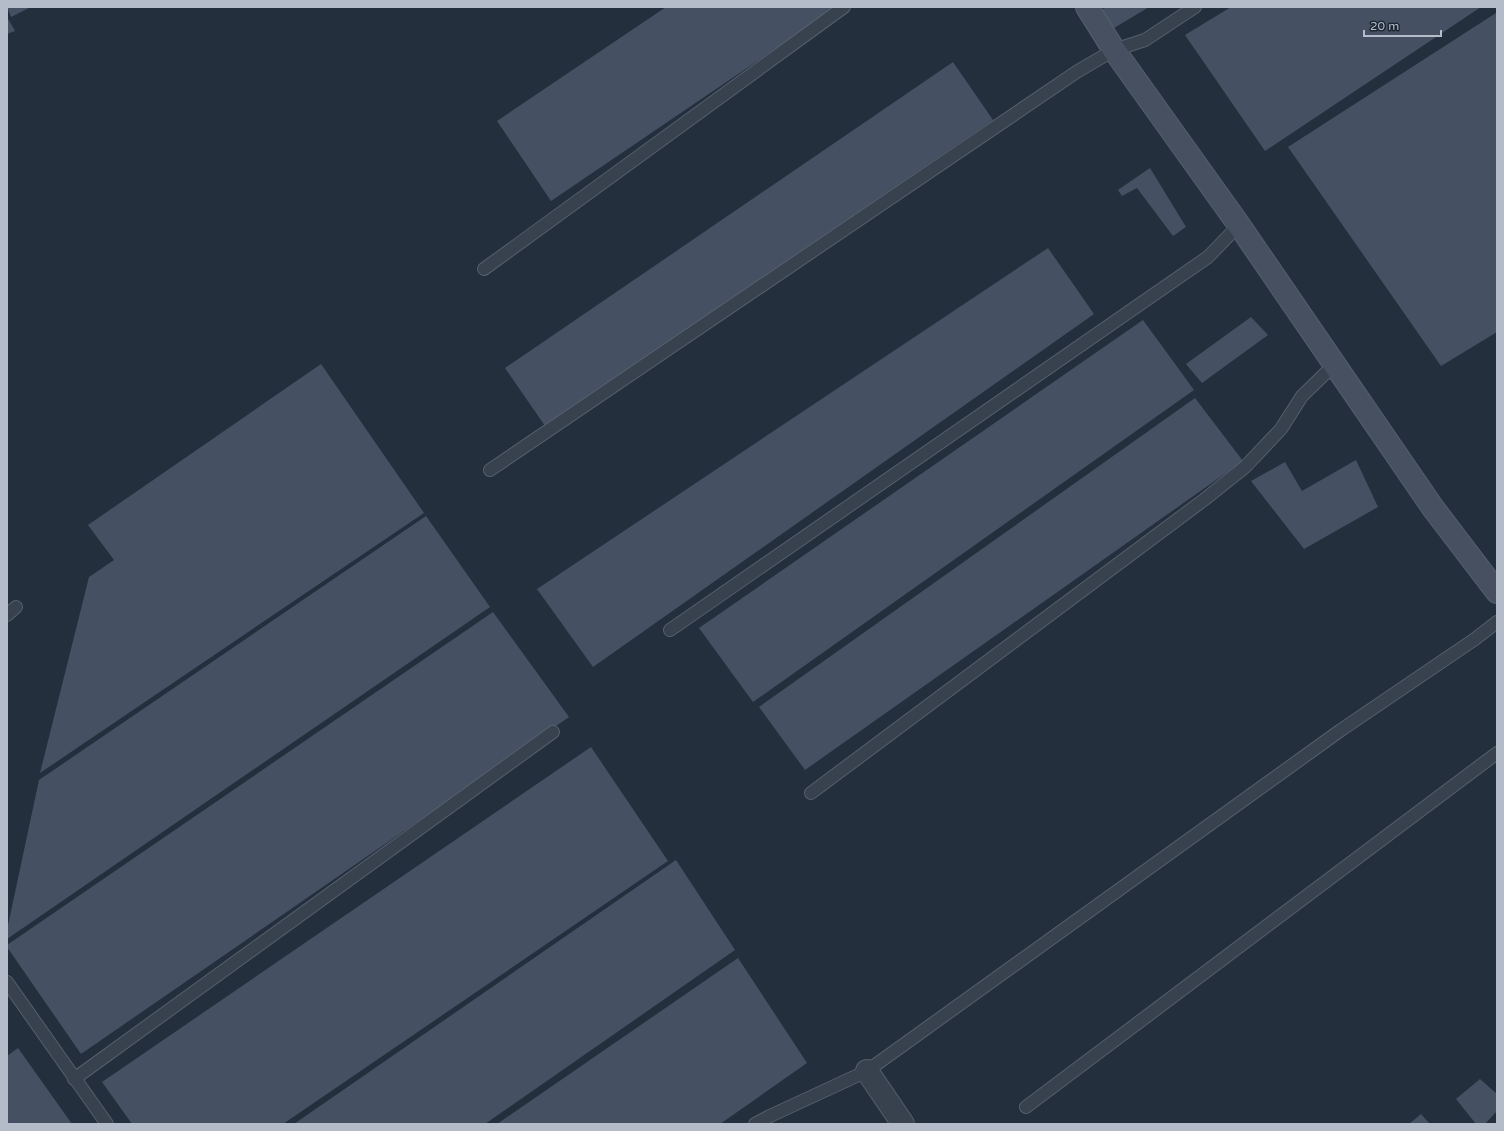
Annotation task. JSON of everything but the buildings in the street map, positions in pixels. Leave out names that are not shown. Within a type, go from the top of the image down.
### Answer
[{"type":"street","points":[[1087,7],[1114,50],[1239,225],[1433,508],[1497,592]]},
{"type":"street","points":[[867,1071],[903,1124]]},
{"type":"lane","points":[[484,269],[844,7]]},
{"type":"lane","points":[[490,470],[1065,80],[1114,50],[1145,40],[1194,7]]},
{"type":"lane","points":[[670,630],[1208,257],[1239,225]]},
{"type":"lane","points":[[811,793],[1205,499],[1244,467],[1281,429],[1302,396],[1334,365]]},
{"type":"lane","points":[[7,615],[16,607]]},
{"type":"lane","points":[[755,1124],[867,1071],[1341,730],[1476,639],[1497,622]]},
{"type":"lane","points":[[74,1079],[553,732]]},
{"type":"lane","points":[[1026,1107],[1497,753]]},
{"type":"lane","points":[[7,982],[107,1124]]}]
